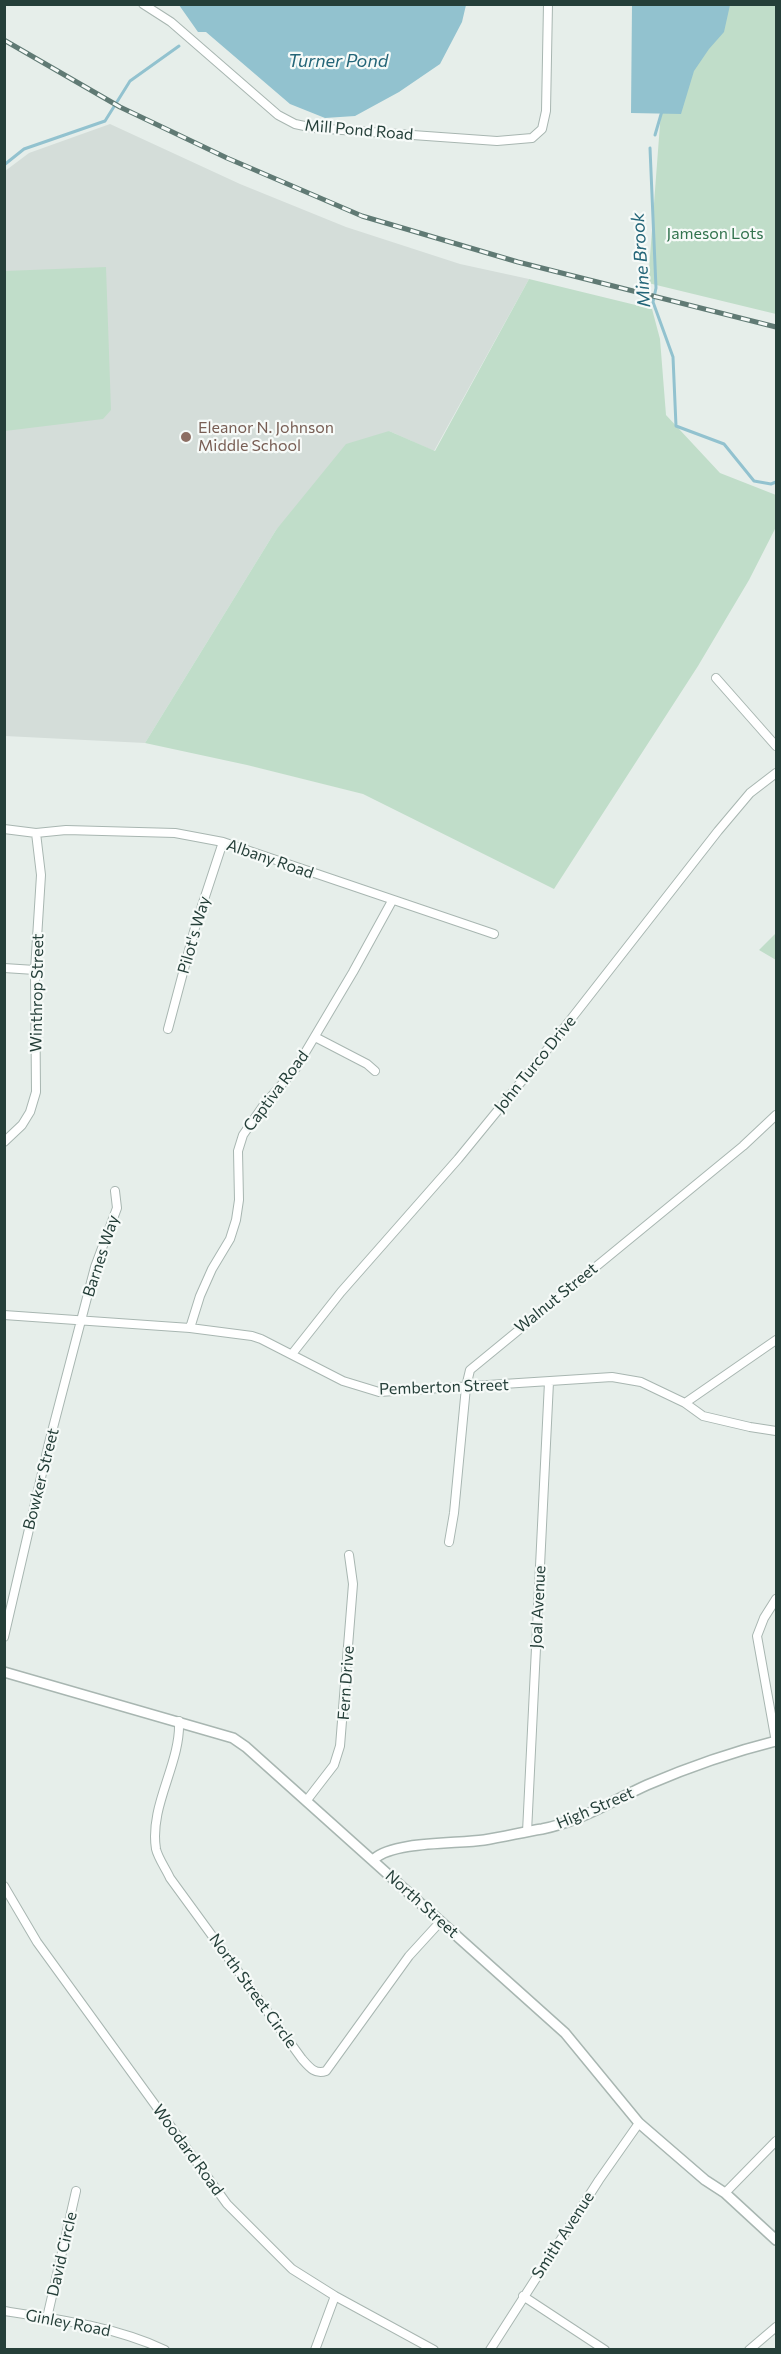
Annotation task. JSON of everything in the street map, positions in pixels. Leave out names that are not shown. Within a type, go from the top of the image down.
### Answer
[{"type":"street","name":"Mill Pond Road","points":[[143,4],[171,22],[278,115],[295,124],[314,128],[497,141],[532,138],[542,129],[546,111],[548,4]]},
{"type":"street","points":[[716,678],[777,746]]},
{"type":"street","name":"John Turco Drive","points":[[292,1354],[340,1292],[539,1060],[718,831],[750,793],[777,773]]},
{"type":"street","name":"Albany Road","points":[[4,829],[36,833],[66,830],[141,831],[196,836],[223,842],[495,934]]},
{"type":"street","name":"Winthrop Street","points":[[4,1142],[22,1125],[30,1112],[36,1092],[35,970],[41,875],[36,833]]},
{"type":"street","name":"Pilot's Way","points":[[168,1029],[196,924],[223,842]]},
{"type":"street","name":"Captiva Road","points":[[190,1328],[200,1296],[212,1269],[230,1239],[237,1220],[238,1151],[243,1135],[263,1106],[296,1068],[392,901]]},
{"type":"street","points":[[4,968],[35,970]]},
{"type":"street","points":[[315,1037],[367,1064],[375,1071]]},
{"type":"street","name":"Walnut Street","points":[[449,1542],[454,1513],[467,1376],[473,1366],[743,1146],[777,1115]]},
{"type":"street","name":"Barnes Way","points":[[81,1321],[95,1267],[117,1208],[115,1191]]},
{"type":"street","name":"Pemberton Street","points":[[4,1315],[190,1328],[261,1339],[343,1381],[379,1392],[598,1377],[641,1382],[685,1403],[703,1416],[777,1431]]},
{"type":"street","name":"Bowker Street","points":[[4,1637],[49,1443],[81,1321]]},
{"type":"street","points":[[685,1403],[777,1340]]},
{"type":"street","name":"Joal Avenue","points":[[527,1832],[549,1382]]},
{"type":"street","name":"Fern Drive","points":[[307,1800],[334,1765],[340,1746],[353,1584],[349,1555]]},
{"type":"street","points":[[776,1741],[757,1636],[764,1618],[777,1599]]},
{"type":"street","name":"North Street","points":[[4,1672],[233,1738],[374,1859],[565,2032],[639,2123],[777,2240]]},
{"type":"street","name":"North Street Circle","points":[[179,1721],[180,1736],[157,1821],[156,1850],[170,1878],[313,2071],[322,2073],[326,2071],[391,1979],[441,1921]]},
{"type":"street","name":"High Street","points":[[374,1859],[381,1853],[399,1848],[482,1840],[571,1821],[666,1777],[736,1752],[776,1741]]},
{"type":"street","name":"Woodard Road","points":[[4,1886],[37,1942],[227,2204],[292,2268],[335,2296],[434,2349]]},
{"type":"street","name":"Smith Avenue","points":[[490,2349],[639,2123]]},
{"type":"street","points":[[724,2193],[777,2141]]},
{"type":"street","name":"David Circle","points":[[47,2318],[76,2191]]},
{"type":"street","points":[[315,2349],[335,2296]]},
{"type":"street","points":[[523,2296],[605,2349]]},
{"type":"street","name":"Ginley Road","points":[[4,2311],[134,2337],[165,2349]]},
{"type":"street","points":[[749,2349],[777,2327]]},
{"type":"shaded area","name":"Eleanor N. Johnson Middle School","points":[[110,124],[240,184],[346,227],[460,264],[529,279],[434,451],[389,431],[276,530],[145,743],[5,736],[5,171],[29,153]]},
{"type":"green space","name":"Jameson Lots","points":[[669,5],[776,5],[776,314],[648,283]]},
{"type":"green space","points":[[106,267],[111,410],[103,419],[5,431],[5,271]]},
{"type":"green space","points":[[529,279],[652,309],[660,339],[666,415],[720,473],[776,495],[776,527],[749,580],[698,666],[554,889],[363,794],[247,765],[145,743],[276,530],[346,444],[389,431],[435,451]]},
{"type":"green space","points":[[776,933],[776,960],[759,950]]},
{"type":"water","name":"Turner Pond","points":[[179,5],[466,5],[462,22],[440,64],[399,92],[355,116],[325,118],[290,104],[206,32],[198,32]]},
{"type":"water","points":[[632,5],[730,5],[724,32],[694,71],[681,114],[631,113]]},
{"type":"waterway","name":"Mine Brook","points":[[4,165],[24,149],[105,121],[130,81],[179,46]]},
{"type":"waterway","name":"Mine Brook","points":[[655,135],[662,111]]},
{"type":"waterway","name":"Mine Brook","points":[[650,148],[656,288],[653,302],[673,357],[676,426],[724,444],[754,481],[771,484],[776,482]]},
{"type":"railway","points":[[4,40],[120,107],[227,158],[362,216],[518,262],[776,327]]},
{"type":"place","name":"Eleanor N. Johnson Middle School","points":[[186,437]]}]
